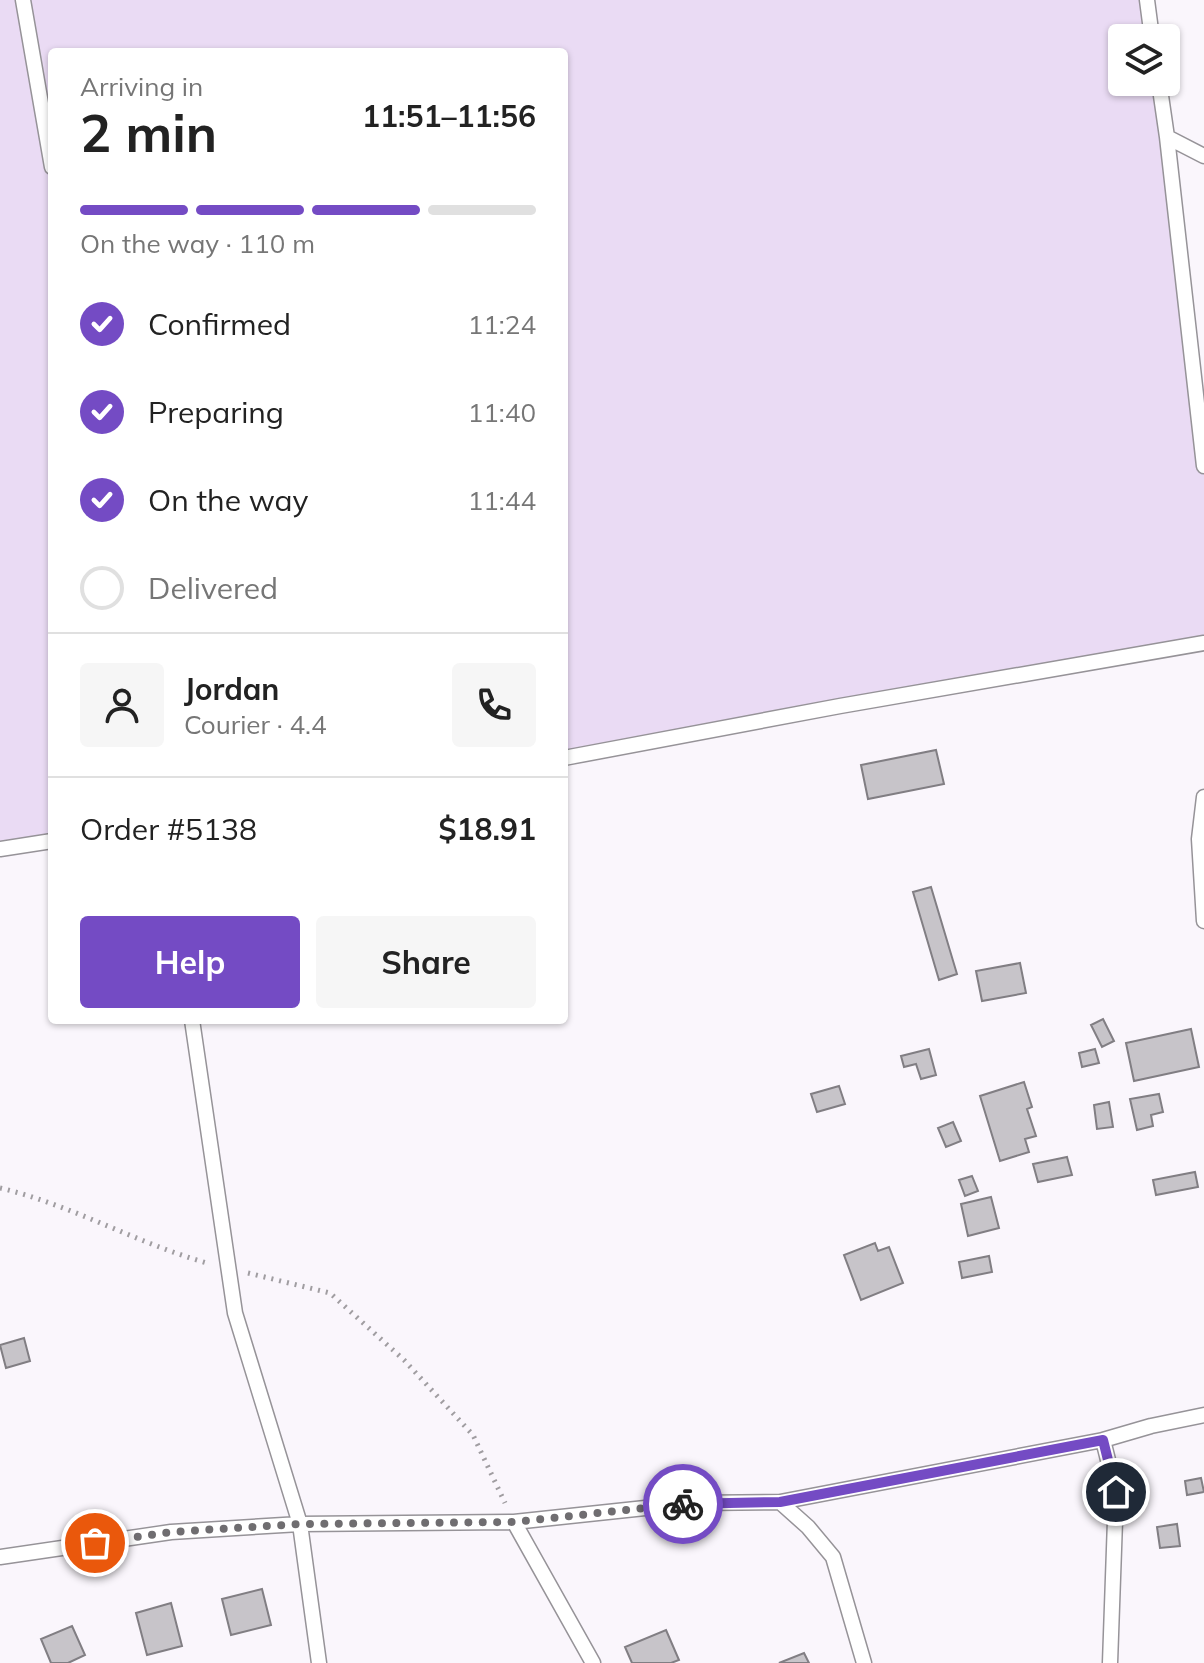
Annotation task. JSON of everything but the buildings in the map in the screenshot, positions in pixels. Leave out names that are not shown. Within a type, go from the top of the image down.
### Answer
[{"type":"lane","points":[[23,0],[48,144]]},
{"type":"lane","points":[[1147,0],[1150,24]]},
{"type":"lane","points":[[1161,96],[1204,466]]},
{"type":"lane","points":[[1167,137],[1204,156]]},
{"type":"lane","points":[[568,757],[1204,643]]},
{"type":"lane","points":[[1204,797],[1199,839],[1204,921]]},
{"type":"lane","points":[[0,849],[48,842]]},
{"type":"lane","points":[[193,1024],[235,1313],[300,1524],[319,1663]]},
{"type":"lane","points":[[0,1557],[171,1532],[300,1524],[514,1522],[692,1503],[780,1502],[1103,1440],[1204,1415]]},
{"type":"lane","points":[[1103,1440],[1116,1492],[1110,1663]]},
{"type":"lane","points":[[780,1502],[808,1527],[833,1557],[864,1663]]},
{"type":"lane","points":[[514,1522],[593,1663]]},
{"type":"path","points":[[0,1188],[54,1204],[172,1253],[330,1293],[404,1360],[473,1435],[514,1522]]},
{"type":"shaded area","points":[[0,0],[1147,0],[1150,24],[1108,24],[1108,96],[1161,96],[1204,466],[1204,637],[568,757],[568,48],[48,48],[48,842],[0,849]]},
{"type":"way so far","points":[[95,1543],[171,1532],[300,1524],[514,1522],[683,1504]]},
{"type":"route","points":[[683,1504],[780,1502],[1103,1440],[1116,1492]]}]
